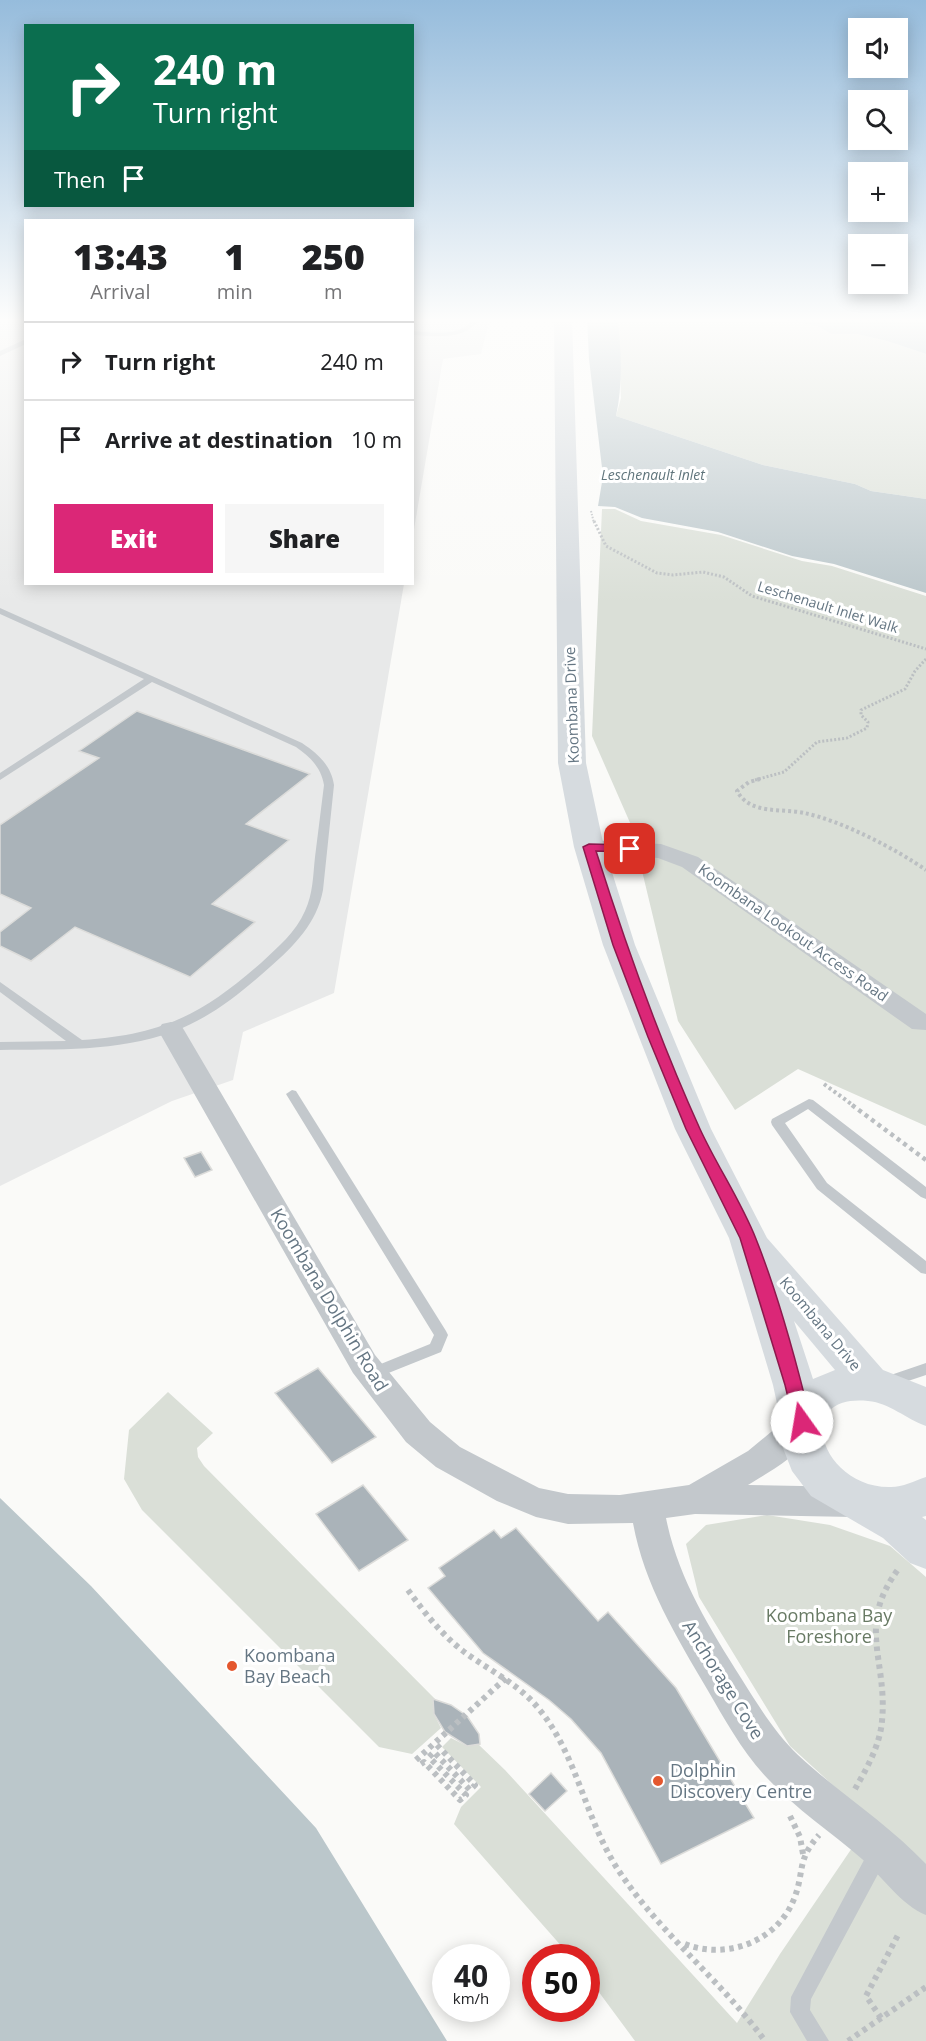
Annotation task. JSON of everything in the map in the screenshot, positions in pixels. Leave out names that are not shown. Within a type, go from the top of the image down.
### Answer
[{"type":"main road","name":"Koombana Drive","points":[[565,413],[573,763],[589,847],[619,945],[654,1037],[693,1129],[748,1238],[794,1385],[802,1425],[802,1445],[809,1463],[822,1479],[839,1492],[862,1502]]},
{"type":"main road","name":"Koombana Drive","points":[[748,1238],[874,1384]]},
{"type":"main road","points":[[802,1425],[808,1407],[819,1396],[851,1383],[874,1384],[913,1398],[926,1409]]},
{"type":"main road","points":[[862,1502],[887,1506],[909,1504],[926,1496]]},
{"type":"main road","points":[[862,1502],[899,1524],[926,1549]]},
{"type":"street","name":"Koombana Lookout Access Road","points":[[589,847],[662,851],[690,862],[921,1023]]},
{"type":"street","name":"Koombana Dolphin Road","points":[[171,1030],[371,1374],[418,1432],[448,1458],[490,1482],[536,1502],[568,1509],[647,1508],[695,1499],[862,1502]]},
{"type":"street","name":"Koombana Dolphin Road","points":[[695,1499],[760,1461],[802,1425]]},
{"type":"street","name":"Anchorage Cove","points":[[647,1508],[659,1565],[666,1584],[683,1616],[760,1739],[782,1766],[881,1848],[926,1895]]},
{"type":"lane","points":[[0,611],[300,745],[323,764],[328,774],[329,785],[315,901],[305,925],[292,941],[226,1000],[171,1030],[133,1041],[0,1046]]},
{"type":"lane","points":[[0,777],[151,679]]},
{"type":"lane","points":[[0,986],[79,1044]]},
{"type":"lane","points":[[292,1094],[441,1335],[436,1348],[371,1374]]},
{"type":"lane","points":[[926,1194],[809,1103],[777,1122],[822,1186],[926,1269]]},
{"type":"lane","points":[[874,1384],[926,1369]]},
{"type":"lane","points":[[819,2041],[800,2012],[801,1997],[881,1848]]},
{"type":"path","name":"Leschenault Inlet Walk","points":[[591,509],[592,517],[606,546],[657,573],[674,575],[703,572],[724,577],[752,596],[926,649]]},
{"type":"path","points":[[926,659],[915,671],[905,689],[861,710],[861,715],[868,722],[867,728],[847,738],[817,742],[784,772],[748,782],[737,791],[746,802],[762,808],[814,815],[916,863],[926,870]]},
{"type":"path","points":[[824,1084],[926,1160]]},
{"type":"path","points":[[408,1590],[428,1617],[460,1649],[506,1678],[538,1707],[567,1753],[602,1840],[633,1892],[706,1969],[765,2041]]},
{"type":"path","points":[[435,1743],[475,1785],[470,1790],[434,1752],[429,1757],[466,1795],[460,1800],[424,1762],[419,1762],[435,1743],[506,1678]]},
{"type":"path","points":[[881,2018],[866,1996],[898,1935]]},
{"type":"path","points":[[848,2041],[926,1987]]},
{"type":"shaded area","points":[[0,413],[24,413],[24,585],[404,585],[334,993],[243,1032],[233,1080],[172,1101],[0,1186]]},
{"type":"shaded area","points":[[414,413],[434,413],[414,529]]},
{"type":"green space","points":[[617,413],[926,413],[926,499],[871,491],[855,484],[763,465],[616,416]]},
{"type":"green space","points":[[602,509],[615,509],[641,521],[721,535],[802,561],[832,566],[926,596],[926,1126],[798,1069],[735,1110],[678,1021],[631,825],[592,736]]},
{"type":"green space","points":[[168,1392],[213,1433],[197,1448],[198,1457],[204,1466],[438,1702],[434,1714],[441,1728],[412,1754],[379,1747],[142,1510],[124,1479],[129,1430]]},
{"type":"green space","name":"Koombana Bay Foreshore","points":[[767,1515],[830,1525],[890,1546],[926,1577],[926,2041],[635,2041],[600,1994],[600,1944],[560,1944],[454,1824],[461,1807],[481,1787],[442,1747],[451,1738],[467,1746],[478,1744],[505,1770],[737,2023],[780,1954],[871,1820],[790,1746],[699,1597],[686,1544],[706,1525]]},
{"type":"water","name":"Leschenault Inlet","points":[[595,413],[616,413],[616,416],[763,465],[855,484],[871,491],[926,499],[926,593],[834,564],[792,556],[718,532],[642,518],[615,507],[598,506],[603,476]]},
{"type":"water","points":[[0,1498],[91,1586],[316,1828],[432,2017],[432,2022],[435,2022],[447,2041],[0,2041]]},
{"type":"building","points":[[137,711],[310,774],[246,824],[289,840],[212,904],[255,922],[190,977],[75,927],[31,961],[0,946],[0,932],[31,908],[0,894],[0,825],[99,758],[79,751]]},
{"type":"building","points":[[201,1152],[212,1170],[195,1177],[184,1158]]},
{"type":"building","points":[[318,1368],[376,1437],[332,1463],[275,1393]]},
{"type":"building","points":[[363,1485],[408,1540],[359,1571],[316,1514]]},
{"type":"building","points":[[516,1528],[598,1621],[608,1612],[676,1688],[754,1818],[661,1864],[601,1753],[571,1719],[549,1700],[483,1653],[428,1588],[445,1576],[439,1568],[494,1530],[501,1538]]},
{"type":"building","points":[[433,1699],[451,1705],[467,1716],[479,1734],[480,1744],[467,1746],[445,1732],[434,1714]]},
{"type":"building","points":[[551,1773],[567,1791],[545,1811],[529,1794]]},
{"type":"place","name":"Koombana Bay Beach","points":[[232,1666]]},
{"type":"place","name":"Dolphin Discovery Centre","points":[[658,1781]]},
{"type":"route","points":[[630,849],[589,847],[619,945],[654,1037],[693,1129],[748,1238],[794,1385],[802,1422]]}]
